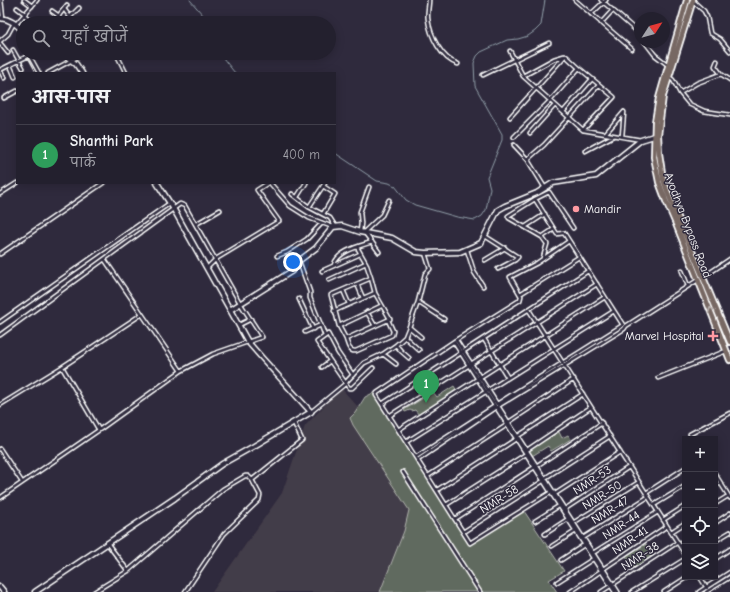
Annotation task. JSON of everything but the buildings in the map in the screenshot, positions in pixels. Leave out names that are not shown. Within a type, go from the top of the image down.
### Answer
[{"type":"main road","name":"Ayodhya Bypass Road","points":[[667,76],[668,65],[691,0]]},
{"type":"main road","name":"Ayodhya Bypass Road","points":[[691,0],[662,95],[656,136],[663,180],[728,350],[730,360]]},
{"type":"main road","name":"Ayodhya Bypass Road","points":[[701,279],[730,342]]},
{"type":"street","points":[[1,0],[1,18],[15,23],[8,34],[0,42],[8,52]]},
{"type":"street","points":[[24,0],[32,6]]},
{"type":"street","points":[[17,8],[24,14],[37,0]]},
{"type":"street","points":[[429,0],[427,17],[436,43],[447,58],[458,64]]},
{"type":"street","points":[[575,0],[632,49]]},
{"type":"street","points":[[691,0],[704,11],[707,17],[710,32],[720,39],[730,51]]},
{"type":"street","points":[[591,14],[604,1],[634,29]]},
{"type":"street","points":[[52,10],[59,16],[67,4]]},
{"type":"street","points":[[71,16],[79,8]]},
{"type":"street","points":[[64,9],[69,16]]},
{"type":"street","points":[[601,23],[613,10]]},
{"type":"street","points":[[483,75],[549,43]]},
{"type":"street","points":[[650,48],[655,55],[668,65]]},
{"type":"street","points":[[13,50],[16,55]]},
{"type":"street","points":[[510,51],[523,76],[583,130],[641,140]]},
{"type":"street","points":[[523,76],[554,59],[565,56]]},
{"type":"street","points":[[565,56],[614,97],[583,130]]},
{"type":"street","points":[[510,117],[565,56]]},
{"type":"street","points":[[4,78],[0,70],[19,60],[23,68]]},
{"type":"street","points":[[32,60],[38,72]]},
{"type":"street","points":[[50,72],[71,60],[81,72]]},
{"type":"street","points":[[120,60],[126,72]]},
{"type":"street","points":[[717,61],[715,66],[720,74],[730,80]]},
{"type":"street","points":[[10,65],[15,77]]},
{"type":"street","points":[[514,137],[550,101],[579,68]]},
{"type":"street","points":[[680,93],[697,82],[720,74]]},
{"type":"street","points":[[667,76],[672,80],[689,104],[704,111],[730,115]]},
{"type":"street","points":[[562,112],[592,79]]},
{"type":"street","points":[[529,161],[530,156],[544,146],[599,85]]},
{"type":"street","points":[[4,98],[16,92]]},
{"type":"street","points":[[530,133],[555,105]]},
{"type":"street","points":[[605,134],[624,112],[622,136]]},
{"type":"street","points":[[585,151],[613,135]]},
{"type":"street","points":[[270,184],[290,206],[309,218],[322,223],[334,227],[342,226],[392,238],[416,252],[460,252],[481,243],[498,210],[502,207],[537,193],[553,184],[596,176],[641,140],[656,136]]},
{"type":"street","points":[[514,145],[529,161],[545,188]]},
{"type":"street","points":[[0,194],[16,184]]},
{"type":"street","points":[[0,254],[102,184]]},
{"type":"street","points":[[158,184],[173,208],[248,342],[311,412]]},
{"type":"street","points":[[206,269],[216,259],[279,221],[257,190],[267,184]]},
{"type":"street","points":[[297,197],[305,184]]},
{"type":"street","points":[[310,207],[324,184],[335,194],[323,214]]},
{"type":"street","points":[[369,187],[360,212],[361,223],[363,232],[379,252]]},
{"type":"street","points":[[542,259],[547,244],[542,237],[508,216],[549,192],[573,228]]},
{"type":"street","points":[[292,194],[310,207],[330,218],[334,227]]},
{"type":"street","points":[[535,199],[558,235],[563,232],[624,325]]},
{"type":"street","points":[[363,232],[381,216],[389,200]]},
{"type":"street","points":[[0,322],[170,203]]},
{"type":"street","points":[[0,335],[180,204],[185,206],[240,303],[262,337],[213,354],[181,371],[0,498]]},
{"type":"street","points":[[196,224],[220,210]]},
{"type":"street","points":[[525,227],[544,214]]},
{"type":"street","points":[[277,256],[288,252],[307,239],[322,223]]},
{"type":"street","points":[[230,310],[292,271],[296,263],[316,248],[334,227]]},
{"type":"street","points":[[542,237],[554,229]]},
{"type":"street","points":[[485,236],[518,257],[498,269]]},
{"type":"street","points":[[552,492],[470,543],[377,397],[377,393],[520,300],[520,294],[510,277],[542,259],[569,241]]},
{"type":"street","points":[[334,265],[343,253],[372,242]]},
{"type":"street","points":[[357,247],[366,263],[371,278],[375,293],[381,306],[390,319],[388,320],[393,331],[392,335],[353,351],[350,350],[339,326],[331,295],[371,278]]},
{"type":"street","points":[[485,260],[505,248]]},
{"type":"street","points":[[467,250],[474,272],[483,286]]},
{"type":"street","points":[[34,592],[175,498],[217,467],[311,412],[345,384],[346,381],[364,363],[383,354],[396,345],[405,337],[410,327],[425,274],[430,269],[425,253]]},
{"type":"street","points":[[322,271],[360,254]]},
{"type":"street","points":[[520,294],[579,256]]},
{"type":"street","points":[[417,458],[497,405],[624,328],[624,325],[701,279],[730,259]]},
{"type":"street","points":[[105,260],[181,371]]},
{"type":"street","points":[[299,261],[310,292],[310,298],[325,336]]},
{"type":"street","points":[[329,280],[366,263]]},
{"type":"street","points":[[382,404],[588,271]]},
{"type":"street","points":[[682,271],[688,286]]},
{"type":"street","points":[[357,284],[362,298]]},
{"type":"street","points":[[389,416],[596,284]]},
{"type":"street","points":[[343,290],[349,304]]},
{"type":"street","points":[[334,311],[375,293]]},
{"type":"street","points":[[398,430],[605,297]]},
{"type":"street","points":[[299,299],[313,329]]},
{"type":"street","points":[[418,302],[444,319]]},
{"type":"street","points":[[339,326],[381,306]]},
{"type":"street","points":[[529,310],[682,549]]},
{"type":"street","points":[[406,442],[614,311]]},
{"type":"street","points":[[367,312],[375,326]]},
{"type":"street","points":[[0,405],[62,367],[142,314]]},
{"type":"street","points":[[238,325],[251,319]]},
{"type":"street","points":[[346,339],[388,320]]},
{"type":"street","points":[[305,332],[321,324]]},
{"type":"street","points":[[410,327],[421,338]]},
{"type":"street","points":[[353,375],[338,353],[328,334],[317,342],[349,388],[352,388],[373,368]]},
{"type":"street","points":[[405,337],[419,350]]},
{"type":"street","points":[[484,339],[508,378]]},
{"type":"street","points":[[455,341],[497,405],[526,454],[536,466]]},
{"type":"street","points":[[396,345],[409,358]]},
{"type":"street","points":[[658,378],[728,350]]},
{"type":"street","points":[[383,354],[396,364]]},
{"type":"street","points":[[322,367],[330,361]]},
{"type":"street","points":[[62,367],[99,430]]},
{"type":"street","points":[[428,476],[574,380]]},
{"type":"street","points":[[437,490],[583,394]]},
{"type":"street","points":[[526,450],[591,408]]},
{"type":"street","points":[[690,434],[730,413]]},
{"type":"street","points":[[252,480],[302,440],[294,423]]},
{"type":"street","points":[[455,519],[602,423]]},
{"type":"street","name":"NMR-58","points":[[463,532],[610,436]]},
{"type":"street","points":[[517,438],[536,466],[559,506],[618,592]]},
{"type":"street","points":[[0,449],[22,482]]},
{"type":"street","points":[[555,494],[620,452]]},
{"type":"street","points":[[446,505],[526,454]]},
{"type":"street","name":"NMR-53","points":[[565,509],[629,467]]},
{"type":"street","points":[[646,493],[682,470]]},
{"type":"street","points":[[403,472],[480,592]]},
{"type":"street","points":[[94,592],[128,571],[223,489],[245,476],[248,476],[252,480],[260,495],[259,500],[224,534],[185,592]]},
{"type":"street","points":[[718,479],[729,497],[718,502]]},
{"type":"street","name":"NMR-50","points":[[572,524],[639,482]]},
{"type":"street","points":[[654,505],[682,488]]},
{"type":"street","points":[[552,492],[565,509],[576,532],[582,538],[584,545],[602,570]]},
{"type":"street","name":"NMR-47","points":[[582,538],[648,497]]},
{"type":"street","points":[[535,521],[559,506]]},
{"type":"street","points":[[664,520],[682,508]]},
{"type":"street","name":"NMR-44","points":[[593,554],[658,512]]},
{"type":"street","points":[[718,521],[730,512]]},
{"type":"street","points":[[545,534],[568,519]]},
{"type":"street","points":[[671,532],[682,525]]},
{"type":"street","name":"NMR-41","points":[[570,592],[667,526]]},
{"type":"street","points":[[552,546],[576,532]]},
{"type":"street","points":[[718,540],[730,532]]},
{"type":"street","name":"NMR-38","points":[[601,592],[678,542]]},
{"type":"street","points":[[107,543],[128,571]]},
{"type":"street","points":[[561,560],[584,545]]},
{"type":"street","points":[[718,557],[730,549]]},
{"type":"street","points":[[557,582],[593,559]]},
{"type":"street","points":[[632,592],[682,561]]},
{"type":"street","points":[[708,591],[730,572]]},
{"type":"street","points":[[700,592],[708,591],[730,577]]},
{"type":"street","points":[[664,592],[682,580]]},
{"type":"street","points":[[702,580],[708,591]]},
{"type":"street","points":[[612,585],[614,592]]},
{"type":"street","points":[[0,587],[4,592]]},
{"type":"shaded area","points":[[341,388],[358,407],[351,421],[353,425],[409,510],[404,531],[380,592],[212,592],[282,493],[305,426]]},
{"type":"green space","points":[[454,386],[457,391],[419,415],[415,410],[405,412],[404,410],[433,392],[437,397]]},
{"type":"green space","points":[[373,393],[470,544],[524,511],[564,571],[549,580],[557,592],[380,592],[404,531],[409,510],[353,425],[350,418],[365,397]]},
{"type":"green space","points":[[559,432],[562,438],[568,435],[571,439],[551,451],[548,446],[532,456],[528,450]]},
{"type":"green space","points":[[646,544],[653,555],[634,568],[626,556]]},
{"type":"waterway","points":[[190,0],[204,16]]},
{"type":"waterway","points":[[336,154],[377,181],[389,183],[395,186],[406,200],[415,205],[457,217],[475,220],[482,216],[486,210],[490,188],[487,177],[502,140],[502,134],[475,86],[474,63],[477,56],[481,52],[507,40],[528,36],[535,31],[541,25],[545,0]]},
{"type":"waterway","points":[[225,60],[234,72]]},
{"type":"place","name":"Mandir","points":[[576,209]]},
{"type":"place","name":"Marvel Hospital","points":[[713,336]]},
{"type":"place","name":"Shanthi Park","points":[[426,403]]}]
